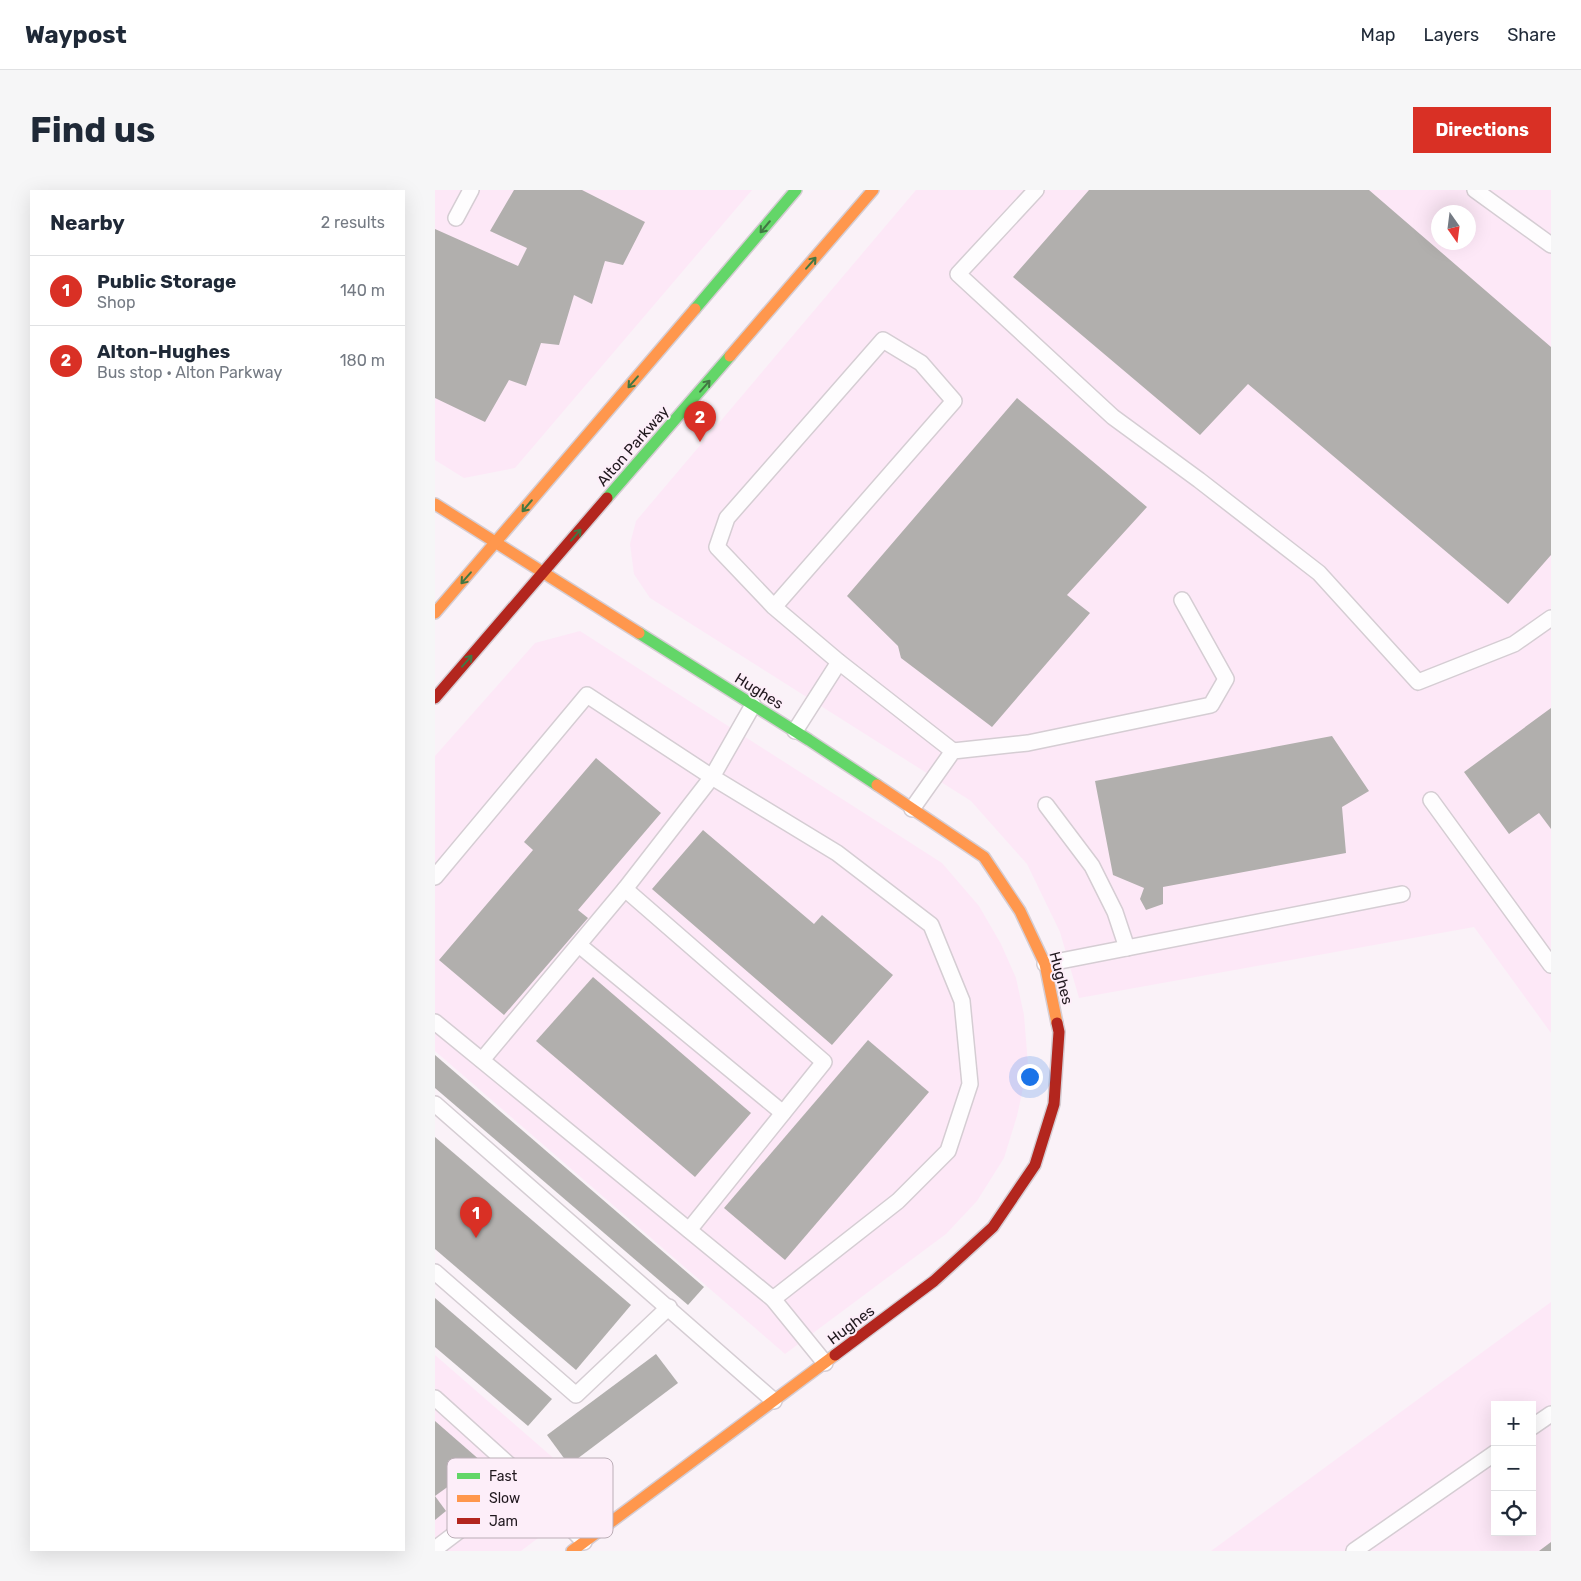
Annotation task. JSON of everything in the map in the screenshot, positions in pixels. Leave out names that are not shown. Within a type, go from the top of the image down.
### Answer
[{"type":"street","points":[[435,613],[796,190]]},
{"type":"street","name":"Alton Parkway","points":[[435,698],[873,190]]},
{"type":"street","name":"Hughes","points":[[435,504],[795,731],[984,857],[1020,911],[1045,964],[1059,1032],[1054,1104],[1035,1165],[993,1227],[934,1281],[613,1520]]},
{"type":"street","name":"Hughes","points":[[578,1546],[589,1538]]},
{"type":"lane","points":[[456,218],[471,190]]},
{"type":"lane","points":[[1036,190],[958,274],[1113,418],[1199,480],[1319,573],[1418,682],[1514,644],[1551,618]]},
{"type":"lane","points":[[1475,190],[1551,245]]},
{"type":"lane","points":[[774,607],[954,400],[921,363],[883,340],[727,518],[717,547],[774,607],[839,662],[953,751],[1028,743],[1211,705],[1226,679],[1182,600]]},
{"type":"lane","points":[[795,731],[839,662]]},
{"type":"lane","points":[[435,878],[587,695],[712,777],[837,853],[931,925],[962,1001],[970,1084],[948,1151],[897,1201],[773,1299]]},
{"type":"lane","points":[[482,1060],[625,889],[712,777],[753,705]]},
{"type":"lane","points":[[912,809],[953,751]]},
{"type":"lane","points":[[1431,800],[1551,965]]},
{"type":"lane","points":[[1047,805],[1092,866],[1115,912],[1127,948]]},
{"type":"lane","points":[[625,889],[824,1062],[689,1230]]},
{"type":"lane","points":[[1045,964],[1402,894]]},
{"type":"lane","points":[[579,945],[783,1113]]},
{"type":"lane","points":[[435,1022],[773,1299],[825,1363]]},
{"type":"lane","points":[[435,1104],[775,1400]]},
{"type":"lane","points":[[435,1272],[576,1395],[669,1307]]},
{"type":"lane","points":[[435,1398],[502,1458]]},
{"type":"lane","points":[[1536,1424],[1551,1414]]},
{"type":"lane","points":[[1354,1551],[1491,1456]]},
{"type":"lane","points":[[435,1549],[450,1538]]},
{"type":"shaded area","points":[[435,190],[752,190],[515,468],[464,478],[435,460]]},
{"type":"shaded area","points":[[916,190],[1551,190],[1551,1033],[1474,927],[1079,998],[1060,932],[1027,864],[971,801],[650,598],[634,574],[630,544],[636,521]]},
{"type":"shaded area","points":[[580,631],[942,863],[979,906],[1001,944],[1016,978],[1024,1015],[1028,1065],[1017,1116],[1004,1158],[977,1201],[946,1234],[785,1354],[435,1051],[435,756],[535,643]]},
{"type":"shaded area","points":[[1551,1302],[1551,1551],[1211,1551]]},
{"type":"shaded area","points":[[435,1355],[553,1458],[447,1458],[447,1538],[538,1538],[521,1551],[435,1551]]},
{"type":"building","points":[[514,190],[582,190],[645,222],[623,265],[605,261],[592,304],[574,295],[559,345],[541,343],[526,386],[509,380],[485,422],[435,398],[435,229],[518,266],[527,248],[490,231]]},
{"type":"building","points":[[1089,190],[1369,190],[1431,243],[1431,250],[1439,250],[1551,347],[1551,555],[1508,604],[1248,384],[1200,435],[1013,277]]},
{"type":"building","points":[[1017,398],[1147,507],[1067,595],[1090,613],[992,727],[901,658],[898,646],[847,596]]},
{"type":"building","points":[[1551,708],[1551,829],[1539,813],[1509,834],[1464,772]]},
{"type":"building","points":[[1332,736],[1369,791],[1342,807],[1346,853],[1163,887],[1163,904],[1146,910],[1140,899],[1144,888],[1113,875],[1095,781]]},
{"type":"building","points":[[596,758],[661,813],[578,910],[588,918],[504,1015],[439,960],[533,850],[524,842]]},
{"type":"building","points":[[703,830],[814,924],[822,915],[893,975],[832,1045],[652,889]]},
{"type":"building","points":[[593,977],[751,1113],[695,1177],[536,1041]]},
{"type":"building","points":[[868,1040],[929,1092],[785,1260],[724,1208]]},
{"type":"building","points":[[435,1055],[704,1287],[688,1305],[435,1088]]},
{"type":"building","points":[[435,1137],[631,1305],[576,1370],[435,1249]]},
{"type":"building","points":[[435,1298],[552,1399],[528,1426],[435,1347]]},
{"type":"building","points":[[656,1354],[678,1383],[578,1458],[564,1458],[547,1435]]},
{"type":"building","points":[[435,1421],[477,1458],[447,1458],[447,1487],[435,1496]]},
{"type":"building","points":[[435,1496],[446,1511],[435,1520]]},
{"type":"building","points":[[1551,1542],[1551,1551],[1539,1551]]},
{"type":"traffic: fast","points":[[695,309],[796,190]]},
{"type":"traffic: fast","points":[[607,498],[730,356]]},
{"type":"traffic: fast","points":[[639,633],[877,785]]},
{"type":"traffic: slow","points":[[730,356],[873,190]]},
{"type":"traffic: slow","points":[[435,613],[695,309]]},
{"type":"traffic: slow","points":[[435,504],[639,633]]},
{"type":"traffic: slow","points":[[877,785],[984,857],[1020,911],[1045,964],[1057,1023]]},
{"type":"traffic: slow","points":[[613,1520],[835,1355]]},
{"type":"traffic: slow","points":[[572,1551],[589,1538]]},
{"type":"traffic: jam","points":[[435,698],[607,498]]},
{"type":"traffic: jam","points":[[835,1355],[934,1281],[993,1227],[1035,1165],[1054,1104],[1059,1032],[1057,1023]]},
{"type":"place","name":"Alton-Hughes","points":[[700,442]]},
{"type":"place","name":"Public Storage","points":[[476,1238]]}]
